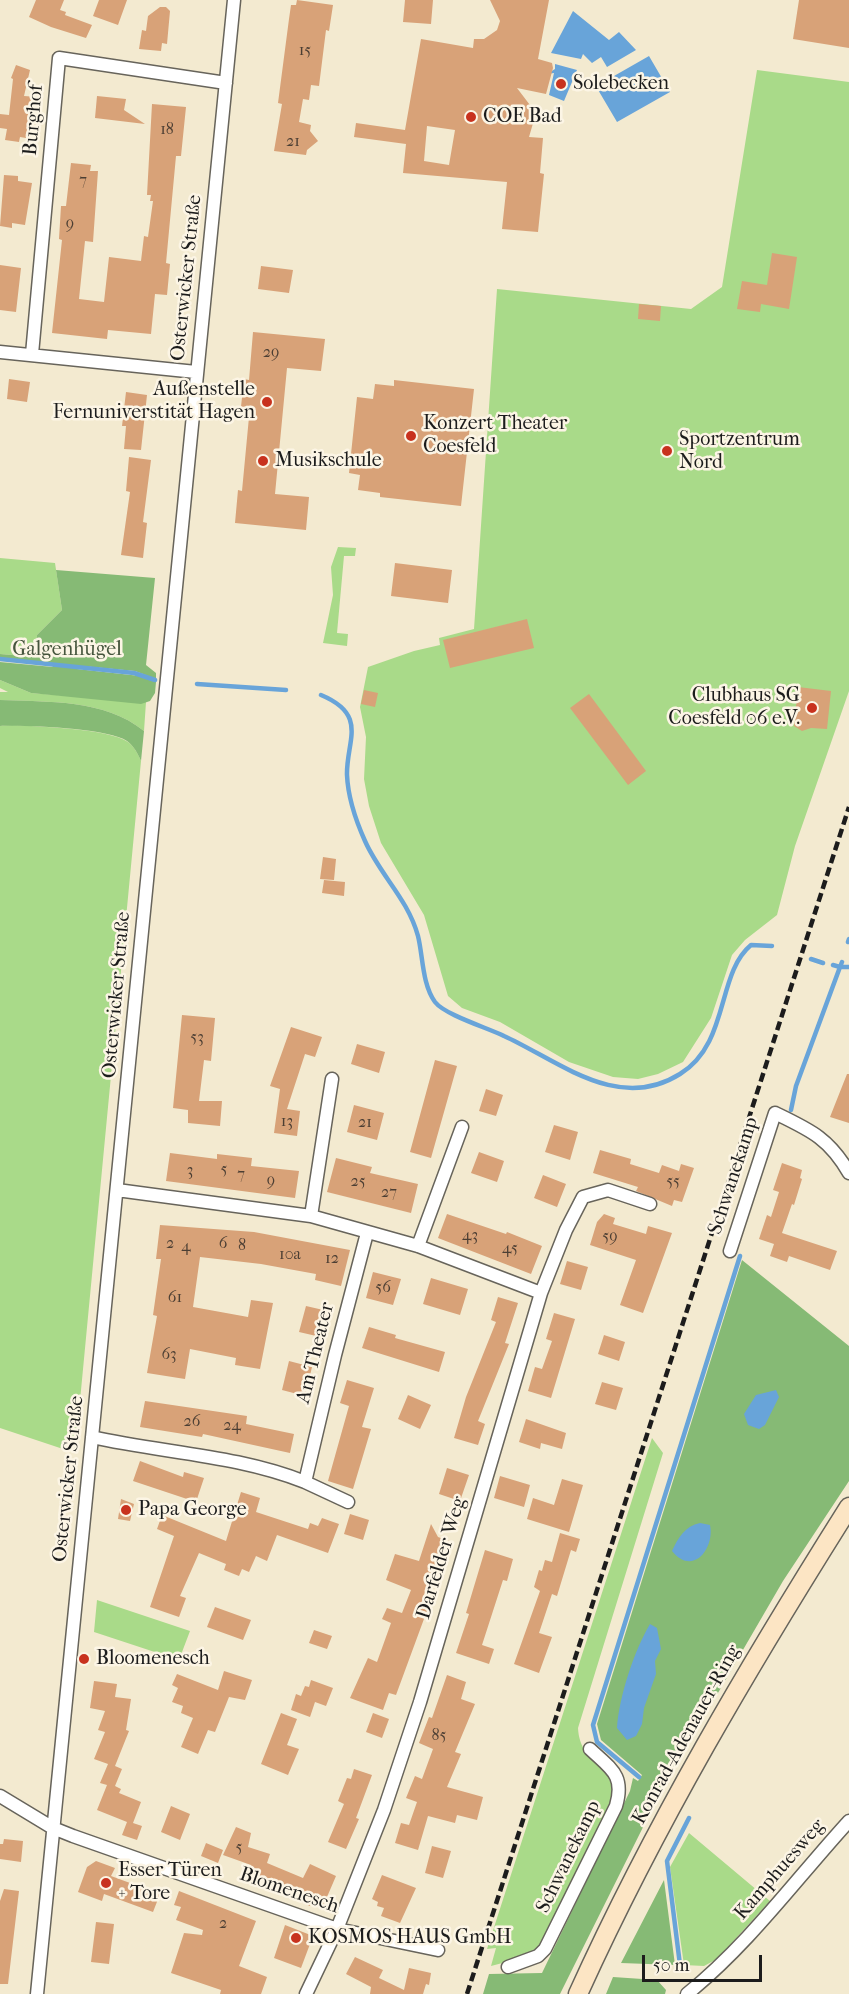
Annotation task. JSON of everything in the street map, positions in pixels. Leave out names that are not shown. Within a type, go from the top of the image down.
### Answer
[{"type":"main road","name":"Konrad-Adenauer-Ring","points":[[578,1994],[692,1765],[778,1618],[849,1507]]},
{"type":"street","name":"Osterwicker Straße","points":[[37,1994],[234,0]]},
{"type":"street","name":"Burghof","points":[[32,354],[59,58],[226,83]]},
{"type":"street","points":[[0,352],[196,372]]},
{"type":"street","points":[[311,1216],[332,1079]]},
{"type":"street","name":"Schwanekamp","points":[[730,1251],[775,1113],[810,1130],[826,1141],[849,1173]]},
{"type":"street","points":[[418,1246],[462,1127]]},
{"type":"street","points":[[117,1190],[311,1216],[418,1246],[542,1293]]},
{"type":"street","name":"Darfelder Weg","points":[[306,1994],[337,1929],[384,1810],[420,1702],[542,1293],[566,1230],[583,1197],[608,1190],[650,1204]]},
{"type":"street","name":"Am Theater","points":[[305,1482],[367,1233]]},
{"type":"street","points":[[92,1437],[222,1459],[276,1471],[348,1502]]},
{"type":"street","name":"Schwanekamp","points":[[508,1966],[538,1956],[545,1949],[616,1806],[620,1791],[617,1776],[590,1749]]},
{"type":"street","name":"Blomenesch","points":[[0,1796],[53,1828],[337,1929],[438,1950]]},
{"type":"street","name":"Kamphuesweg","points":[[687,1994],[738,1948],[849,1821]]},
{"type":"green space","name":"Sportzentrum Nord","points":[[757,70],[849,82],[849,691],[795,846],[777,915],[745,940],[732,955],[711,1018],[683,1062],[658,1074],[638,1079],[613,1077],[569,1062],[500,1022],[462,1008],[448,996],[424,915],[381,843],[369,806],[364,779],[366,737],[360,707],[368,667],[414,651],[440,645],[439,638],[474,629],[497,289],[691,309],[722,287]]},
{"type":"green space","points":[[338,547],[356,548],[355,556],[344,556],[337,633],[348,634],[347,646],[323,643],[333,595],[331,567]]},
{"type":"green space","points":[[0,558],[55,563],[62,610],[37,635],[36,657],[0,654]]},
{"type":"green space","name":"Galgenhügel","points":[[56,570],[155,578],[146,665],[156,673],[156,679],[135,671],[82,666],[77,669],[149,677],[156,682],[155,693],[150,701],[141,704],[31,693],[0,680],[0,662],[53,667],[50,663],[0,658],[0,654],[36,657],[37,635],[62,610]]},
{"type":"green space","points":[[0,680],[31,693],[146,702],[144,731],[112,713],[94,708],[56,702],[0,700],[0,692],[8,692],[0,688]]},
{"type":"green space","points":[[0,700],[75,704],[112,713],[144,731],[141,761],[132,745],[127,741],[102,733],[66,728],[0,726]]},
{"type":"green space","points":[[0,726],[72,729],[118,737],[132,746],[141,761],[75,1453],[0,1428]]},
{"type":"green space","points":[[742,1260],[849,1346],[849,1481],[783,1581],[661,1791],[560,1994],[483,1994],[489,1974],[542,1973],[630,1791],[633,1778],[638,1781],[642,1775],[601,1740],[597,1724]]},
{"type":"green space","points":[[652,1438],[663,1453],[578,1728],[580,1741],[585,1751],[610,1779],[613,1802],[543,1944],[533,1955],[491,1966],[496,1948],[487,1949]]},
{"type":"green space","points":[[97,1600],[190,1631],[179,1660],[94,1632]]},
{"type":"green space","points":[[689,1833],[770,1901],[717,1959],[704,1966],[684,1965],[670,1867]]},
{"type":"green space","points":[[664,1880],[675,1965],[621,1963]]},
{"type":"green space","points":[[613,1977],[657,1980],[666,1990],[665,1994],[606,1994]]},
{"type":"water","points":[[573,11],[609,40],[619,32],[636,50],[607,67],[601,57],[592,63],[583,54],[581,59],[551,53]]},
{"type":"water","points":[[649,56],[670,92],[617,122],[594,83],[604,77],[607,80]]},
{"type":"water","name":"Solebecken","points":[[555,64],[577,70],[564,101],[549,95],[554,73],[547,74],[555,69]]},
{"type":"water","points":[[776,1390],[779,1397],[765,1425],[759,1429],[748,1425],[744,1414],[756,1395]]},
{"type":"water","points":[[700,1523],[710,1525],[711,1534],[706,1550],[695,1560],[688,1561],[680,1558],[672,1551],[677,1542],[686,1530]]},
{"type":"water","points":[[650,1624],[657,1628],[661,1649],[655,1661],[656,1674],[644,1708],[642,1724],[636,1736],[627,1740],[617,1728],[618,1716],[633,1661]]},
{"type":"building","points":[[36,0],[64,0],[60,10],[66,12],[65,15],[92,25],[86,38],[29,17]]},
{"type":"building","points":[[99,0],[127,0],[118,25],[93,16]]},
{"type":"building","points":[[297,0],[333,5],[329,31],[326,30],[319,86],[311,85],[309,100],[303,99],[299,122],[311,125],[310,131],[318,141],[307,150],[306,155],[274,151],[282,104],[278,103],[291,5],[296,5]]},
{"type":"building","points":[[405,0],[433,0],[431,24],[403,22]]},
{"type":"building","name":"COE Bad","points":[[490,0],[549,0],[538,59],[552,63],[553,68],[546,94],[517,88],[536,113],[529,137],[543,138],[540,173],[544,174],[538,232],[502,229],[507,182],[403,173],[406,144],[354,137],[356,123],[405,130],[421,39],[473,48],[474,39],[484,39],[497,30],[500,21]],"holes":[[[427,126],[455,130],[449,165],[424,161]]]},
{"type":"building","points":[[799,0],[849,0],[849,48],[793,39]]},
{"type":"building","points":[[160,7],[166,7],[170,11],[167,44],[162,43],[161,51],[139,49],[142,30],[146,31],[148,16]]},
{"type":"building","points":[[16,65],[30,70],[24,96],[37,97],[32,139],[20,137],[19,142],[5,140],[7,129],[0,128],[0,114],[9,115],[13,79],[11,78]]},
{"type":"building","points":[[97,96],[126,99],[124,110],[145,124],[95,118]]},
{"type":"building","points":[[152,104],[186,107],[181,156],[176,156],[166,263],[170,264],[167,295],[155,294],[151,334],[108,330],[107,339],[52,333],[62,240],[59,239],[61,206],[66,206],[71,163],[91,165],[90,171],[98,171],[93,242],[85,241],[79,299],[104,302],[109,257],[141,261],[144,236],[148,237],[153,201],[150,201],[151,195],[147,195]]},
{"type":"building","points":[[4,175],[18,176],[18,181],[32,183],[25,225],[12,223],[12,228],[0,226]]},
{"type":"building","points":[[772,253],[797,257],[789,309],[761,304],[760,312],[737,309],[742,281],[767,285]]},
{"type":"building","points":[[0,265],[21,268],[16,312],[0,310]]},
{"type":"building","points":[[261,266],[293,270],[289,293],[258,289]]},
{"type":"building","points":[[639,304],[661,306],[660,321],[638,319]]},
{"type":"building","points":[[253,332],[325,339],[321,371],[287,368],[275,494],[309,497],[306,530],[235,523],[238,490],[242,491],[249,417],[240,416],[244,379],[249,380]]},
{"type":"building","points":[[9,379],[30,382],[27,402],[7,399]]},
{"type":"building","name":"Konzert Theater Coesfeld","points":[[394,380],[474,389],[461,506],[380,497],[380,493],[358,490],[360,475],[349,473],[357,397],[373,399],[375,384],[394,386]]},
{"type":"building","points":[[126,392],[147,395],[141,450],[124,449],[126,426],[122,426]]},
{"type":"building","points":[[129,457],[151,460],[143,522],[147,523],[143,558],[121,555],[130,492],[126,491]]},
{"type":"building","points":[[395,563],[452,570],[448,603],[391,596]]},
{"type":"building","points":[[527,619],[534,648],[450,668],[443,640]]},
{"type":"building","name":"Clubhaus SG Coesfeld 06 e.V.","points":[[798,687],[831,691],[827,729],[811,728],[802,731],[794,726]]},
{"type":"building","points":[[364,690],[378,693],[375,707],[361,704]]},
{"type":"building","points":[[589,694],[646,771],[628,785],[570,708]]},
{"type":"building","points":[[323,857],[336,859],[334,880],[320,879]]},
{"type":"building","points":[[324,880],[345,882],[344,896],[322,893]]},
{"type":"building","points":[[182,1015],[215,1018],[211,1061],[204,1060],[199,1101],[222,1101],[220,1126],[188,1123],[188,1110],[173,1108]]},
{"type":"building","points":[[291,1027],[322,1037],[315,1057],[305,1054],[287,1109],[300,1111],[297,1136],[274,1133],[280,1089],[270,1086]]},
{"type":"building","points":[[357,1044],[385,1052],[379,1073],[351,1064]]},
{"type":"building","points":[[435,1060],[457,1066],[431,1158],[410,1152]]},
{"type":"building","points":[[847,1074],[849,1074],[849,1123],[830,1117]]},
{"type":"building","points":[[486,1089],[503,1095],[496,1116],[479,1111]]},
{"type":"building","points":[[354,1105],[384,1113],[377,1140],[347,1132]]},
{"type":"building","points":[[554,1125],[578,1132],[570,1160],[545,1152]]},
{"type":"building","points":[[600,1150],[631,1159],[630,1164],[659,1173],[662,1165],[679,1171],[681,1164],[694,1168],[682,1202],[674,1200],[672,1206],[636,1191],[638,1187],[593,1173]]},
{"type":"building","points":[[479,1152],[504,1161],[497,1182],[471,1173]]},
{"type":"building","points":[[170,1153],[217,1159],[217,1154],[252,1158],[251,1166],[299,1171],[295,1198],[166,1181]]},
{"type":"building","points":[[336,1158],[372,1167],[370,1173],[418,1184],[411,1213],[327,1192]]},
{"type":"building","points":[[782,1163],[802,1170],[800,1178],[802,1179],[782,1233],[837,1251],[830,1270],[789,1256],[787,1262],[770,1256],[774,1244],[759,1239],[767,1215],[771,1217],[779,1192],[773,1190]]},
{"type":"building","points":[[543,1175],[566,1184],[557,1207],[534,1198]]},
{"type":"building","points":[[447,1214],[506,1234],[507,1232],[542,1246],[531,1274],[438,1238]]},
{"type":"building","points":[[604,1214],[615,1218],[613,1224],[646,1234],[648,1226],[672,1233],[643,1313],[620,1305],[636,1260],[590,1245],[597,1222]]},
{"type":"building","points":[[160,1225],[254,1232],[350,1250],[341,1286],[315,1280],[316,1274],[261,1264],[200,1257],[193,1307],[248,1317],[251,1300],[273,1303],[260,1369],[235,1365],[236,1358],[190,1349],[185,1379],[147,1373],[157,1316],[153,1315],[161,1259],[156,1259]]},
{"type":"building","points":[[567,1261],[588,1267],[581,1290],[560,1284]]},
{"type":"building","points":[[373,1272],[401,1279],[393,1305],[366,1298]]},
{"type":"building","points":[[431,1278],[468,1289],[460,1315],[423,1304]]},
{"type":"building","points":[[498,1297],[518,1303],[505,1343],[509,1344],[478,1421],[485,1424],[478,1445],[454,1438],[466,1397],[496,1322],[491,1320]]},
{"type":"building","points":[[306,1306],[332,1312],[325,1338],[299,1332]]},
{"type":"building","points":[[554,1313],[575,1319],[551,1398],[528,1391],[535,1367],[542,1369],[552,1341],[546,1339]]},
{"type":"building","points":[[369,1327],[396,1335],[395,1338],[445,1352],[439,1372],[362,1348]]},
{"type":"building","points":[[604,1335],[625,1342],[619,1361],[598,1354]]},
{"type":"building","points":[[289,1361],[312,1367],[305,1396],[282,1390]]},
{"type":"building","points":[[347,1380],[374,1388],[362,1427],[371,1429],[353,1489],[328,1481],[349,1406],[340,1403]]},
{"type":"building","points":[[602,1382],[623,1388],[616,1410],[595,1404]]},
{"type":"building","points":[[408,1395],[431,1405],[420,1429],[398,1419]]},
{"type":"building","points":[[145,1401],[247,1416],[246,1424],[294,1434],[290,1453],[203,1434],[202,1437],[140,1427]]},
{"type":"building","points":[[526,1419],[566,1433],[562,1449],[541,1443],[540,1449],[519,1442]]},
{"type":"building","points":[[140,1461],[183,1477],[184,1472],[204,1478],[196,1502],[133,1481]]},
{"type":"building","points":[[447,1468],[469,1475],[460,1501],[439,1494]]},
{"type":"building","points":[[500,1476],[530,1485],[524,1507],[494,1498]]},
{"type":"building","points":[[562,1479],[583,1485],[569,1532],[527,1519],[533,1498],[554,1505]]},
{"type":"building","points":[[241,1492],[260,1498],[256,1512],[308,1529],[310,1523],[318,1526],[322,1518],[339,1524],[328,1553],[277,1535],[267,1561],[256,1556],[249,1572],[242,1569],[239,1576],[224,1570],[226,1564],[199,1553],[180,1596],[186,1598],[179,1617],[150,1607],[174,1536],[157,1529],[162,1515],[226,1541]]},
{"type":"building","points":[[121,1499],[134,1504],[130,1521],[118,1519]]},
{"type":"building","points":[[350,1514],[369,1520],[363,1540],[344,1534]]},
{"type":"building","points":[[431,1524],[438,1537],[449,1541],[441,1568],[433,1566],[421,1605],[428,1608],[396,1695],[389,1693],[383,1710],[350,1698],[368,1658],[377,1662],[391,1623],[382,1619],[387,1608],[402,1613],[411,1590],[386,1580],[395,1554],[419,1561]]},
{"type":"building","points":[[560,1533],[580,1539],[576,1552],[571,1550],[557,1596],[552,1594],[539,1633],[552,1637],[539,1673],[514,1664],[540,1591],[534,1587],[539,1570],[542,1571],[545,1560],[552,1562]]},
{"type":"building","points":[[485,1550],[513,1559],[507,1581],[503,1580],[482,1645],[494,1649],[489,1664],[456,1653],[469,1614],[466,1613]]},
{"type":"building","points":[[215,1607],[251,1620],[243,1640],[207,1627]]},
{"type":"building","points":[[314,1630],[332,1636],[327,1649],[309,1643]]},
{"type":"building","points":[[224,1671],[252,1680],[245,1700],[229,1697],[215,1732],[208,1730],[198,1754],[181,1747],[193,1718],[181,1713],[183,1706],[172,1702],[178,1688],[172,1685],[177,1674],[218,1690]]},
{"type":"building","points":[[447,1675],[466,1682],[461,1699],[475,1704],[455,1752],[461,1754],[447,1787],[483,1797],[477,1820],[457,1815],[455,1823],[428,1816],[418,1850],[395,1843],[401,1823],[409,1825],[417,1802],[406,1798],[415,1776],[422,1779],[433,1749],[419,1743],[429,1717],[432,1718]]},
{"type":"building","points":[[311,1680],[333,1688],[326,1706],[315,1702],[310,1717],[291,1710],[296,1694],[301,1696],[305,1686],[309,1687]]},
{"type":"building","points":[[94,1681],[117,1684],[115,1697],[131,1699],[126,1730],[129,1731],[115,1766],[122,1769],[115,1786],[121,1789],[119,1793],[141,1802],[133,1823],[142,1826],[137,1840],[122,1835],[127,1822],[97,1810],[107,1785],[100,1783],[108,1764],[94,1759],[105,1732],[98,1730],[105,1711],[90,1708]]},
{"type":"building","points":[[281,1713],[297,1719],[287,1745],[299,1749],[288,1775],[261,1764]]},
{"type":"building","points":[[373,1713],[389,1719],[382,1738],[366,1732]]},
{"type":"building","points":[[354,1769],[372,1775],[356,1818],[359,1819],[346,1849],[328,1842],[344,1804],[338,1801],[347,1778],[351,1779]]},
{"type":"building","points":[[171,1806],[190,1814],[180,1840],[161,1832]]},
{"type":"building","points":[[236,1827],[251,1833],[248,1847],[270,1854],[267,1863],[303,1878],[310,1864],[336,1876],[324,1904],[313,1899],[310,1906],[299,1901],[301,1897],[272,1884],[273,1882],[248,1874],[251,1865],[223,1855]]},
{"type":"building","points":[[4,1839],[23,1841],[21,1862],[0,1859],[0,1844],[3,1844]]},
{"type":"building","points":[[206,1843],[223,1850],[218,1863],[201,1856]]},
{"type":"building","points":[[432,1846],[451,1851],[443,1878],[425,1873]]},
{"type":"building","name":"Esser Türen + Tore","points":[[96,1861],[115,1868],[111,1876],[160,1894],[153,1912],[104,1894],[102,1901],[78,1892],[87,1867]]},
{"type":"building","points":[[382,1875],[416,1888],[400,1923],[381,1916],[384,1908],[377,1906],[378,1902],[372,1899]]},
{"type":"building","points":[[4,1889],[19,1891],[8,1984],[0,1984],[0,1901]]},
{"type":"building","points":[[179,1891],[256,1921],[239,1966],[267,1977],[261,1994],[220,1994],[221,1990],[171,1973],[184,1933],[202,1935],[203,1930],[176,1920],[181,1907],[174,1905]]},
{"type":"building","points":[[96,1922],[114,1924],[109,1964],[91,1962]]},
{"type":"building","points":[[285,1925],[313,1936],[301,1968],[274,1958]]},
{"type":"building","points":[[355,1957],[383,1970],[379,1978],[404,1990],[409,1968],[431,1973],[429,1985],[426,1984],[423,1994],[370,1994],[371,1987],[346,1974]]},
{"type":"waterway","points":[[0,659],[134,673],[155,680]]},
{"type":"waterway","points":[[197,684],[286,690]]},
{"type":"waterway","points":[[321,695],[336,703],[345,711],[350,720],[352,730],[347,775],[356,817],[371,853],[408,910],[418,936],[425,978],[431,995],[435,1002],[448,1012],[504,1036],[589,1079],[612,1086],[634,1088],[657,1085],[680,1074],[696,1061],[707,1045],[732,973],[740,958],[751,945],[772,946]]},
{"type":"waterway","points":[[811,959],[823,963]]},
{"type":"waterway","points":[[842,962],[840,967],[849,967]]},
{"type":"waterway","points":[[791,1110],[796,1086],[840,967],[833,965]]},
{"type":"waterway","points":[[639,1777],[597,1742],[593,1725],[740,1256]]},
{"type":"waterway","points":[[680,1965],[667,1861],[689,1818]]},
{"type":"railway","points":[[467,1994],[849,807]]},
{"type":"place","name":"Solebecken","points":[[561,84]]},
{"type":"place","name":"COE Bad","points":[[471,117]]},
{"type":"place","name":"Außenstelle Fernuniverstität Hagen","points":[[267,402]]},
{"type":"place","name":"Konzert Theater Coesfeld","points":[[411,436]]},
{"type":"place","name":"Sportzentrum Nord","points":[[667,451]]},
{"type":"place","name":"Musikschule","points":[[263,461]]},
{"type":"place","name":"Clubhaus SG Coesfeld 06 e.V.","points":[[812,708]]},
{"type":"place","name":"Papa George","points":[[126,1510]]},
{"type":"place","name":"Bloomenesch","points":[[84,1659]]},
{"type":"place","name":"Esser Türen + Tore","points":[[106,1883]]},
{"type":"place","name":"KOSMOS HAUS GmbH","points":[[296,1938]]}]
